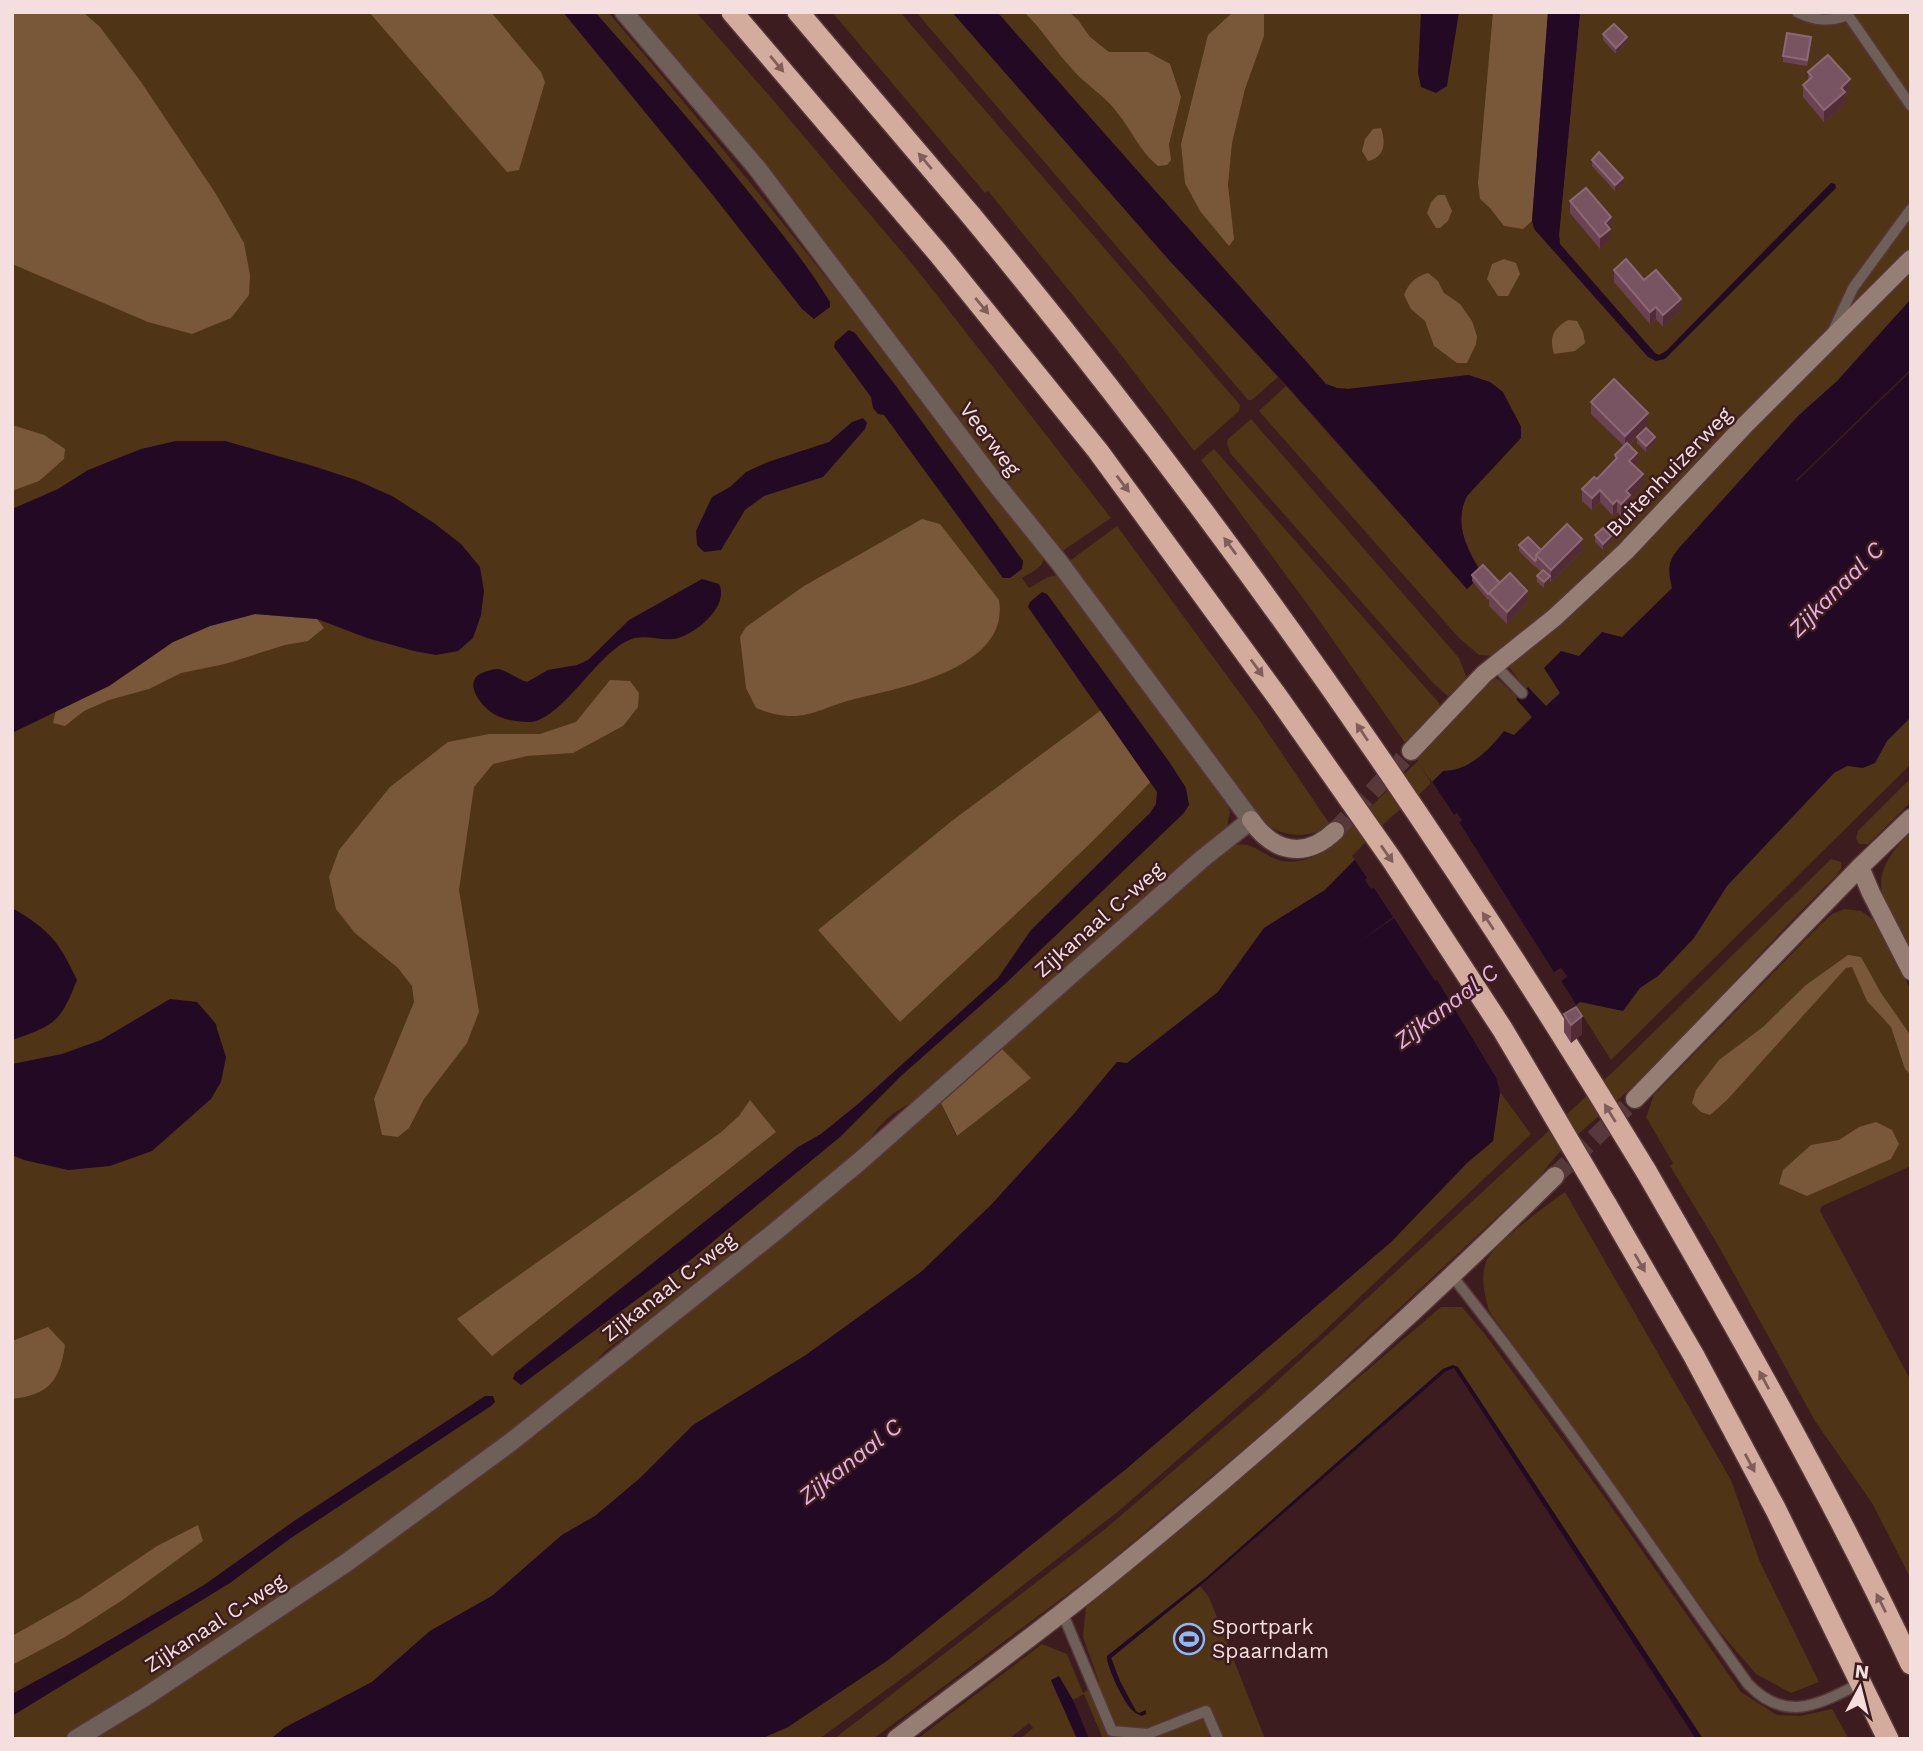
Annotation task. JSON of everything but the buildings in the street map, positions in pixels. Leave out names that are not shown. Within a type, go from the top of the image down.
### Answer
[{"type":"highway","points":[[732,12],[938,253],[1098,451],[1279,699],[1392,860],[1495,1018],[1707,1380],[1776,1510],[1888,1739]]},
{"type":"highway","points":[[799,12],[1098,371],[1338,696],[1546,1008],[1646,1171],[1724,1305],[1827,1497],[1911,1664]]},
{"type":"street","name":"Veerweg","points":[[624,12],[757,168],[992,479],[1059,562],[1251,820],[1270,841],[1291,849],[1311,847],[1327,839],[1335,831]]},
{"type":"street","name":"Buitenhuizerweg","points":[[1411,751],[1495,665],[1554,618],[1626,551],[1911,259]]},
{"type":"street","points":[[1635,1099],[1911,818]]},
{"type":"street","name":"Zijkanaal C-weg","points":[[76,1739],[346,1563],[511,1442],[849,1170],[1202,859],[1251,820]]},
{"type":"street","points":[[1860,867],[1911,971]]},
{"type":"street","points":[[896,1739],[1125,1563],[1453,1277],[1555,1176]]},
{"type":"lane","points":[[1797,12],[1808,18],[1828,21],[1849,13],[1911,106]]},
{"type":"lane","points":[[1830,339],[1853,288],[1911,209]]},
{"type":"lane","points":[[1495,665],[1522,693]]},
{"type":"lane","points":[[1453,1277],[1492,1326],[1748,1684],[1761,1698],[1798,1709],[1819,1703],[1861,1683]]},
{"type":"lane","points":[[1062,1612],[1112,1731],[1148,1734],[1206,1711],[1218,1739]]},
{"type":"shaded area","points":[[12,12],[608,12],[829,281],[1044,556],[1040,566],[1022,578],[1029,588],[1048,577],[1058,575],[1223,794],[1230,812],[1226,831],[915,1101],[887,1119],[867,1145],[652,1322],[607,1349],[586,1375],[326,1570],[64,1739],[12,1739]]},
{"type":"shaded area","points":[[12,12],[83,12],[100,27],[141,82],[216,194],[244,243],[250,275],[249,295],[231,318],[192,334],[148,322],[12,264]]},
{"type":"shaded area","points":[[369,12],[491,12],[541,72],[545,82],[519,170],[507,172]]},
{"type":"shaded area","points":[[627,12],[696,12],[918,271],[1111,518],[1061,552]]},
{"type":"shaded area","points":[[832,12],[900,12],[1240,405],[1239,411],[1194,451],[1115,347],[988,191],[985,193]]},
{"type":"shaded area","points":[[916,12],[952,12],[1169,260],[1278,377],[1252,400],[1248,400]]},
{"type":"shaded area","points":[[997,12],[1548,12],[1532,221],[1534,229],[1629,324],[1560,245],[1580,12],[1911,12],[1911,249],[1652,514],[1555,607],[1494,656],[1479,655],[1459,638],[1259,411],[1286,386],[1467,589],[1482,574],[1464,536],[1461,516],[1463,506],[1467,496],[1521,427],[1514,413],[1468,375],[1348,389],[1326,384]]},
{"type":"shaded area","points":[[1024,12],[1069,12],[1090,37],[1109,52],[1148,52],[1170,64],[1181,97],[1169,144],[1171,160],[1167,165],[1158,166],[1152,160],[1111,105],[1073,70]]},
{"type":"shaded area","points":[[1233,12],[1264,12],[1264,36],[1245,89],[1232,143],[1228,185],[1234,239],[1229,246],[1200,211],[1185,183],[1181,144],[1208,35]]},
{"type":"shaded area","points":[[1493,12],[1548,12],[1532,221],[1523,229],[1504,226],[1480,199],[1478,183]]},
{"type":"shaded area","points":[[1381,128],[1383,149],[1378,156],[1368,161],[1362,151],[1365,139],[1373,129]]},
{"type":"shaded area","points":[[1438,195],[1445,195],[1452,211],[1448,221],[1436,228],[1427,213],[1431,202]]},
{"type":"shaded area","points":[[1504,259],[1516,263],[1520,274],[1508,296],[1498,296],[1487,279],[1492,264]]},
{"type":"shaded area","points":[[1911,268],[1911,764],[1611,1060],[1561,981],[1567,976],[1561,968],[1554,973],[1459,822],[1461,820],[1457,813],[1454,815],[1419,764],[1431,783],[1325,890],[1264,928],[1218,992],[1127,1064],[1117,1062],[991,1205],[921,1272],[806,1355],[770,1377],[595,1516],[562,1535],[492,1596],[430,1631],[372,1682],[284,1728],[271,1739],[86,1739],[349,1569],[939,1099],[956,1136],[1030,1078],[1001,1048],[1229,847],[1251,846],[1275,859],[1288,862],[1316,856],[1326,850],[1418,761],[1415,757],[1490,679],[1498,679],[1518,698],[1526,689],[1508,666],[1775,403],[1780,403]]},
{"type":"shaded area","points":[[1428,273],[1438,281],[1444,293],[1460,304],[1472,321],[1477,336],[1467,363],[1457,363],[1434,346],[1425,321],[1411,309],[1404,295],[1413,281]]},
{"type":"shaded area","points":[[1568,320],[1577,321],[1585,343],[1575,351],[1554,354],[1554,334]]},
{"type":"shaded area","points":[[1251,419],[1459,658],[1466,676],[1450,698],[1433,683],[1230,453],[1228,439]]},
{"type":"shaded area","points":[[12,425],[44,435],[65,449],[64,459],[39,481],[12,491]]},
{"type":"shaded area","points":[[1214,449],[1439,703],[1440,709],[1408,747],[1201,460]]},
{"type":"shaded area","points":[[922,519],[940,524],[999,600],[998,623],[988,642],[972,658],[926,680],[809,714],[786,716],[756,708],[746,688],[740,637],[746,627],[804,586]]},
{"type":"shaded area","points":[[1117,526],[1258,718],[1331,826],[1313,833],[1295,835],[1278,831],[1261,821],[1068,562]]},
{"type":"shaded area","points":[[255,614],[317,619],[324,628],[308,641],[181,673],[149,689],[109,700],[84,711],[65,726],[53,723],[56,710],[109,686],[173,642],[210,626]]},
{"type":"shaded area","points":[[610,680],[630,681],[639,693],[638,707],[623,726],[573,753],[527,756],[493,764],[474,787],[459,890],[479,1012],[467,1043],[424,1099],[409,1128],[398,1137],[382,1135],[374,1099],[414,1002],[412,986],[398,968],[355,933],[336,909],[329,877],[339,850],[390,787],[448,742],[489,734],[540,734],[576,722]]},
{"type":"shaded area","points":[[1108,705],[1157,775],[1063,870],[900,1022],[818,930],[953,820]]},
{"type":"shaded area","points":[[1911,778],[1911,802],[1868,844],[1859,844],[1856,838],[1858,831]]},
{"type":"shaded area","points":[[1911,832],[1911,952],[1886,903],[1882,877],[1895,849]]},
{"type":"shaded area","points":[[1831,859],[1841,862],[1837,875],[1683,1037],[1570,1142],[1539,1178],[1289,1411],[1096,1573],[873,1739],[834,1739],[1104,1530],[1263,1394],[1616,1069]]},
{"type":"shaded area","points":[[1845,909],[1861,911],[1874,920],[1911,990],[1911,1166],[1822,1206],[1820,1211],[1911,1381],[1911,1579],[1872,1503],[1815,1421],[1718,1245],[1670,1166],[1673,1163],[1646,1117],[1654,1095],[1818,927],[1832,914]]},
{"type":"shaded area","points":[[1848,955],[1861,957],[1881,993],[1911,1036],[1911,1075],[1905,1069],[1891,1027],[1867,1001],[1852,967],[1846,968],[1727,1100],[1710,1115],[1701,1112],[1692,1103],[1696,1090],[1719,1060],[1763,1027],[1806,985]]},
{"type":"shaded area","points":[[1001,1048],[1031,1078],[957,1136],[939,1099]]},
{"type":"shaded area","points":[[1500,1092],[1531,1134],[1318,1337],[1120,1510],[919,1666],[819,1739],[760,1739],[788,1727],[888,1660],[1126,1469],[1391,1242],[1467,1163],[1493,1141]]},
{"type":"shaded area","points":[[750,1100],[776,1132],[492,1356],[457,1319],[720,1133],[739,1116]]},
{"type":"shaded area","points":[[1876,1122],[1892,1130],[1899,1144],[1891,1159],[1807,1196],[1779,1184],[1783,1170],[1811,1145],[1839,1140],[1859,1127]]},
{"type":"shaded area","points":[[1565,1192],[1731,1480],[1760,1562],[1819,1682],[1791,1693],[1756,1674],[1719,1631],[1489,1311],[1483,1275],[1490,1255],[1521,1225]]},
{"type":"shaded area","points":[[1441,1307],[1462,1307],[1484,1333],[1608,1502],[1741,1692],[1777,1715],[1800,1716],[1832,1709],[1849,1739],[1703,1739],[1463,1375],[1453,1365],[1443,1369],[1207,1577],[1107,1656],[1112,1671],[1115,1668],[1111,1658],[1200,1586],[1209,1597],[1265,1739],[1103,1739],[1084,1694],[1073,1700],[1058,1677],[1051,1681],[1078,1739],[1020,1739],[1033,1728],[1029,1723],[1009,1739],[917,1739],[1042,1644],[1067,1654],[1083,1693],[1099,1682],[1083,1637],[1086,1607]]},
{"type":"shaded area","points":[[48,1327],[65,1345],[56,1376],[50,1384],[35,1394],[12,1399],[12,1341]]},
{"type":"shaded area","points":[[198,1525],[203,1541],[121,1601],[65,1637],[12,1665],[12,1636],[81,1597],[157,1546]]},
{"type":"water","points":[[563,12],[595,12],[694,125],[772,221],[812,274],[830,302],[830,307],[814,319],[802,309]]},
{"type":"water","points":[[952,12],[997,12],[1326,384],[1348,389],[1469,375],[1490,382],[1503,392],[1521,427],[1521,438],[1467,496],[1463,506],[1461,516],[1464,536],[1482,574],[1467,589],[1290,389],[1169,260]]},
{"type":"water","points":[[1421,12],[1459,12],[1447,86],[1436,93],[1421,87],[1418,73]]},
{"type":"water","points":[[1548,12],[1580,12],[1560,244],[1655,353],[1659,355],[1666,351],[1831,183],[1835,184],[1836,188],[1665,359],[1656,361],[1648,357],[1535,230],[1532,221]]},
{"type":"water","name":"Zijkanaal C","points":[[1911,299],[1911,717],[1887,741],[1875,763],[1863,768],[1847,766],[1834,773],[1727,886],[1694,938],[1658,976],[1640,988],[1623,1011],[1580,1002],[1576,1005],[1561,981],[1567,976],[1561,968],[1554,973],[1459,822],[1461,820],[1457,813],[1454,815],[1432,782],[1443,771],[1461,767],[1478,758],[1504,731],[1514,735],[1532,717],[1516,699],[1528,687],[1546,706],[1560,693],[1544,668],[1561,651],[1579,656],[1602,632],[1622,637],[1672,588],[1670,567],[1679,548],[1798,416],[1837,381]]},
{"type":"water","points":[[849,330],[855,333],[896,386],[1023,561],[1022,569],[1010,578],[1003,578],[884,415],[878,414],[873,408],[871,397],[834,347],[835,342]]},
{"type":"water","points":[[863,418],[867,423],[865,429],[823,477],[764,496],[745,510],[721,550],[704,552],[697,545],[696,531],[712,497],[730,487],[746,472],[829,442],[852,422]]},
{"type":"water","points":[[176,441],[225,441],[313,466],[356,480],[392,496],[434,523],[461,544],[480,567],[484,591],[481,615],[473,638],[458,651],[436,655],[367,638],[317,619],[255,614],[210,626],[173,642],[109,686],[12,733],[12,509],[58,489],[88,470],[141,449]]},
{"type":"water","points":[[702,579],[719,584],[721,593],[715,610],[700,626],[674,639],[644,637],[627,641],[603,660],[554,711],[542,719],[530,722],[502,718],[479,700],[474,682],[482,673],[502,670],[527,682],[548,670],[577,665],[588,660],[629,620]]},
{"type":"water","points":[[1042,592],[1047,594],[1170,763],[1186,788],[1189,805],[1184,813],[1005,984],[901,1076],[840,1137],[693,1258],[521,1385],[513,1379],[515,1373],[798,1147],[821,1134],[858,1104],[998,978],[1031,930],[1156,804],[1157,792],[1028,607]]},
{"type":"water","name":"Zijkanaal C","points":[[1394,820],[1493,1066],[1500,1092],[1493,1141],[1467,1163],[1391,1242],[1126,1469],[888,1660],[788,1727],[760,1739],[271,1739],[284,1728],[372,1682],[430,1631],[492,1596],[562,1535],[595,1516],[639,1479],[693,1425],[806,1355],[921,1272],[991,1205],[1117,1062],[1127,1063],[1218,992],[1264,928],[1325,890]]},
{"type":"water","points":[[12,908],[45,930],[59,946],[77,980],[66,1005],[54,1020],[47,1026],[12,1040]]},
{"type":"water","points":[[170,999],[197,1002],[216,1024],[226,1057],[221,1082],[211,1099],[152,1151],[110,1166],[68,1170],[12,1155],[12,1064],[62,1054],[101,1040]]},
{"type":"water","points":[[1453,1365],[1458,1367],[1703,1739],[1696,1739],[1454,1368],[1446,1371],[1207,1580],[1111,1658],[1136,1711],[1139,1713],[1146,1710],[1146,1714],[1142,1716],[1135,1713],[1116,1684],[1107,1656],[1207,1577],[1443,1369]]},
{"type":"water","points":[[485,1396],[493,1396],[495,1402],[291,1538],[230,1583],[12,1716],[12,1694],[204,1585],[294,1521]]},
{"type":"water","points":[[1059,1676],[1073,1700],[1089,1739],[1077,1739],[1051,1680]]},
{"type":"pier","points":[[1911,369],[1911,371],[1796,480]]},
{"type":"pier","points":[[1430,779],[1454,815],[1457,813],[1462,820],[1459,823],[1554,972],[1561,968],[1567,977],[1561,981],[1578,1008],[1497,1068],[1503,1089],[1437,980],[1435,981],[1394,918],[1359,942],[1393,917],[1374,888],[1371,889],[1352,856],[1391,817],[1430,786]]},
{"type":"tunnel","points":[[1335,831],[1411,751]]},
{"type":"tunnel","points":[[1555,1176],[1635,1099]]},
{"type":"place","name":"Sportpark Spaarndam","points":[[1189,1639]]}]
